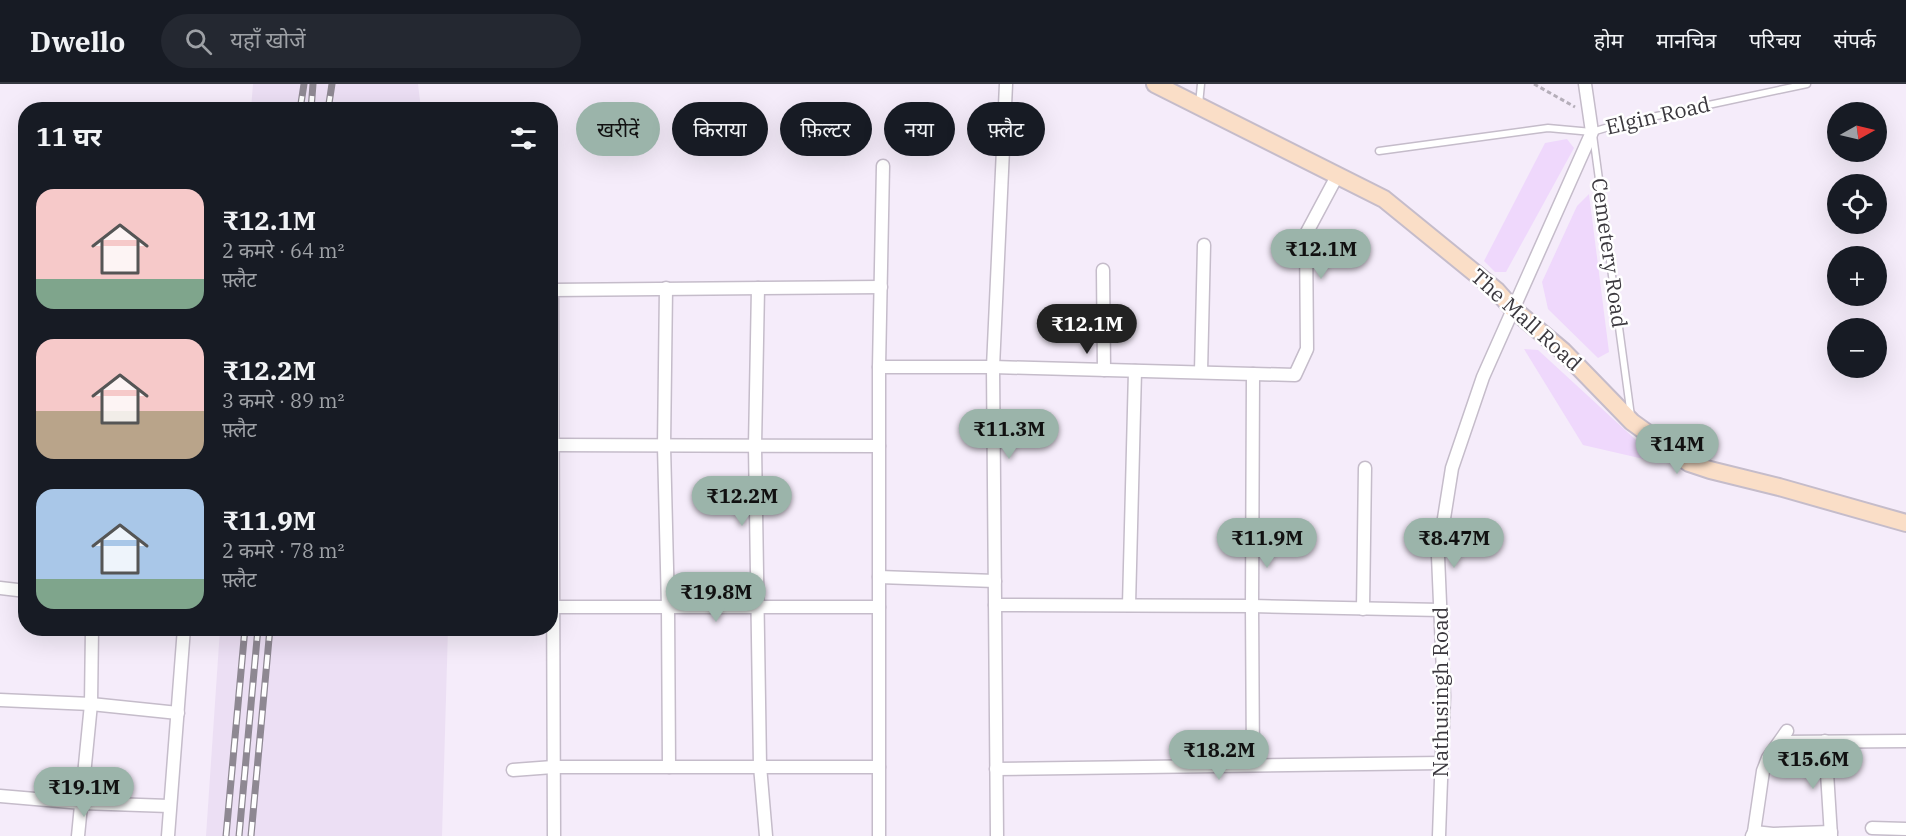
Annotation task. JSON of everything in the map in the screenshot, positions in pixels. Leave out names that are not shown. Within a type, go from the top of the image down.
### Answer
[{"type":"street","points":[[997,836],[993,367],[1006,84]]},
{"type":"street","name":"The Mall Road","points":[[1155,84],[1384,199],[1497,291],[1512,308],[1563,351],[1632,422],[1689,463],[1710,471],[1779,487],[1906,523]]},
{"type":"street","name":"Cemetery Road","points":[[1585,84],[1592,132]]},
{"type":"street","name":"Elgin Road","points":[[1512,308],[1592,132]]},
{"type":"street","points":[[879,836],[879,367],[884,166]]},
{"type":"street","points":[[879,367],[993,367],[1295,375],[1306,349],[1306,234],[1337,176]]},
{"type":"street","points":[[1201,372],[1204,244]]},
{"type":"street","points":[[1103,270],[1104,370]]},
{"type":"street","points":[[558,290],[881,287]]},
{"type":"street","points":[[666,288],[664,446],[669,767]]},
{"type":"street","points":[[758,288],[755,446],[760,766],[766,836]]},
{"type":"street","name":"Nathusingh Road","points":[[1439,836],[1444,696],[1438,556],[1452,468],[1483,377],[1512,308]]},
{"type":"street","points":[[1129,605],[1135,371]]},
{"type":"street","points":[[1253,374],[1253,765]]},
{"type":"street","points":[[558,445],[879,446]]},
{"type":"street","points":[[1363,609],[1365,468]]},
{"type":"street","points":[[879,577],[995,581]]},
{"type":"street","points":[[0,588],[18,590]]},
{"type":"street","points":[[995,605],[1252,606],[1441,610]]},
{"type":"street","points":[[558,607],[879,607]]},
{"type":"street","points":[[78,836],[91,704],[92,636]]},
{"type":"street","points":[[168,836],[183,636]]},
{"type":"street","points":[[553,636],[554,836]]},
{"type":"street","points":[[0,700],[91,704],[178,713]]},
{"type":"street","points":[[1825,741],[1831,834],[1753,834],[1762,771],[1768,758],[1784,736],[1825,741],[1906,741]]},
{"type":"street","points":[[996,769],[1442,763]]},
{"type":"street","points":[[513,770],[553,766],[879,767]]},
{"type":"street","points":[[0,796],[82,803],[169,806]]},
{"type":"street","points":[[1872,828],[1906,829]]},
{"type":"lane","points":[[1198,106],[1201,84]]},
{"type":"lane","name":"Elgin Road","points":[[1592,132],[1619,124],[1807,84]]},
{"type":"lane","points":[[1380,151],[1548,128],[1592,132]]},
{"type":"lane","name":"Cemetery Road","points":[[1592,132],[1632,422]]},
{"type":"path","points":[[1534,84],[1590,115]]},
{"type":"shaded area","points":[[253,84],[418,84],[420,102],[252,102]]},
{"type":"shaded area","points":[[1567,139],[1574,148],[1506,272],[1495,272],[1484,261],[1545,143]]},
{"type":"shaded area","points":[[1589,194],[1609,352],[1598,358],[1548,309],[1542,282],[1577,206]]},
{"type":"shaded area","points":[[1524,349],[1538,350],[1661,463],[1583,445]]},
{"type":"shaded area","points":[[220,636],[448,636],[442,836],[206,836]]},
{"type":"railway","points":[[301,102],[304,84]]},
{"type":"railway","points":[[312,102],[313,84]]},
{"type":"railway","points":[[329,102],[332,84]]},
{"type":"railway","points":[[226,836],[244,636]]},
{"type":"railway","points":[[239,836],[257,636]]},
{"type":"railway","points":[[251,836],[269,636]]}]
